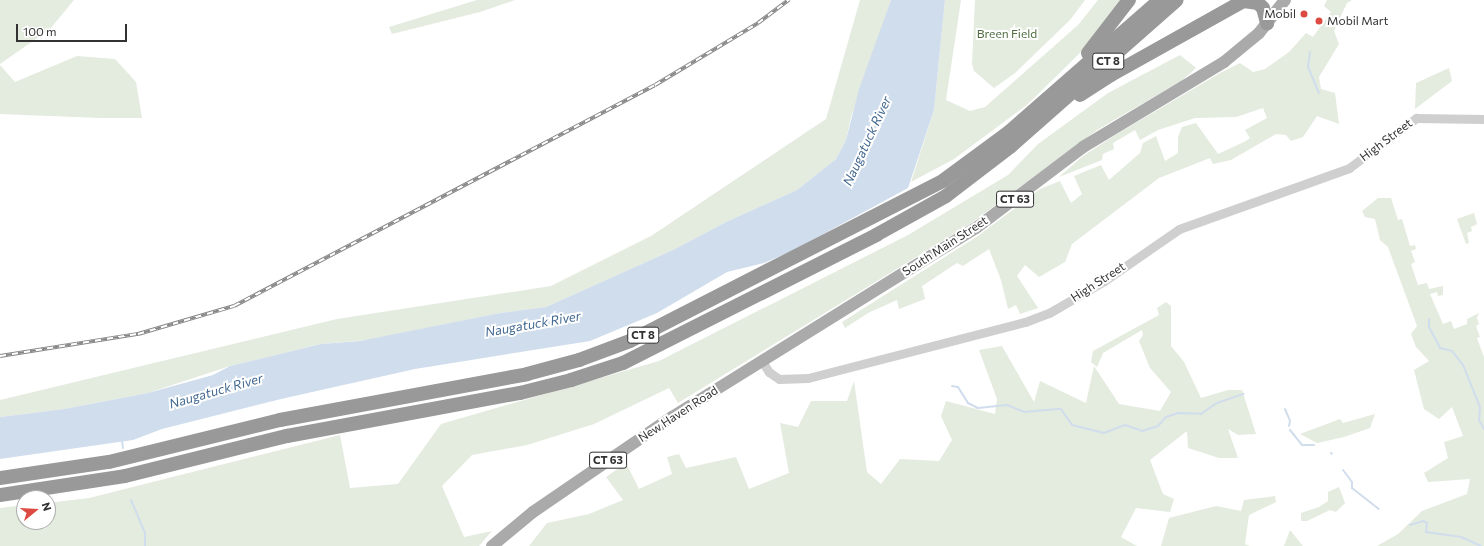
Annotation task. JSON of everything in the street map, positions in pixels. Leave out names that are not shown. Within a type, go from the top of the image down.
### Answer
[{"type":"highway","points":[[1009,132],[1088,52],[1129,0]]},
{"type":"highway","name":"CT 8","points":[[0,478],[117,460],[280,420],[527,374],[605,351],[678,318],[920,194],[967,165],[1009,132],[1160,0]]},
{"type":"highway","name":"CT 8","points":[[0,495],[125,476],[287,436],[520,393],[597,372],[659,346],[906,219],[968,180],[1039,121],[1177,0]]},
{"type":"highway","points":[[1039,121],[1111,75],[1244,0],[1258,3],[1263,8],[1267,24]]},
{"type":"main road","name":"South Main Street","points":[[730,380],[976,228],[1083,148],[1224,62],[1267,24],[1285,0]]},
{"type":"main road","name":"New Haven Road","points":[[492,546],[543,504],[730,380]]},
{"type":"street","name":"High Street","points":[[762,361],[769,372],[779,379],[808,378],[1025,322],[1049,312],[1104,281],[1178,229],[1349,168],[1416,118],[1484,119]]},
{"type":"green space","points":[[0,0],[74,0],[50,29],[0,64]]},
{"type":"green space","points":[[477,0],[515,0],[480,12],[392,34],[389,27]]},
{"type":"green space","points":[[860,0],[891,0],[851,117],[846,140],[836,159],[797,190],[726,222],[675,249],[546,307],[500,313],[368,340],[321,344],[230,366],[148,393],[64,409],[0,417],[0,400],[337,319],[551,286],[651,236],[826,119]]},
{"type":"green space","points":[[945,0],[961,0],[946,100],[970,111],[985,107],[1078,25],[1098,0],[1122,0],[1091,42],[1028,104],[954,159],[911,182],[934,110]]},
{"type":"green space","name":"Breen Field","points":[[975,0],[1085,0],[1070,20],[1015,73],[994,88],[974,71],[972,64]]},
{"type":"green space","points":[[1327,0],[1352,0],[1347,3],[1334,31],[1339,44],[1319,77],[1321,89],[1335,93],[1339,124],[1317,116],[1303,137],[1291,141],[1286,135],[1276,134],[1231,160],[1213,164],[1210,158],[1159,178],[1072,244],[1065,262],[1039,277],[1025,265],[1017,276],[1038,308],[1020,314],[1016,305],[1008,309],[1001,280],[989,249],[963,266],[957,263],[922,286],[925,299],[899,309],[897,300],[868,313],[845,328],[842,322],[978,236],[1040,189],[1060,181],[1071,203],[1082,194],[1074,176],[1101,165],[1109,180],[1140,153],[1143,143],[1156,136],[1165,161],[1178,153],[1178,137],[1182,127],[1196,123],[1218,154],[1250,138],[1245,130],[1267,118],[1263,108],[1236,117],[1195,118],[1158,130],[1140,140],[1135,130],[1113,143],[1114,149],[1103,154],[1102,160],[1059,177],[1083,156],[1117,134],[1220,73],[1240,63],[1253,72],[1265,69],[1289,52],[1306,33],[1313,37],[1331,12],[1324,6]]},
{"type":"green space","points":[[1180,55],[1196,68],[1181,81],[1097,130],[970,224],[678,403],[669,388],[594,424],[527,445],[472,455],[442,486],[464,537],[492,531],[479,546],[0,546],[0,508],[16,506],[16,530],[56,530],[56,502],[89,498],[340,435],[350,488],[398,484],[441,424],[659,361],[908,235],[1008,175],[1038,144],[1108,93]]},
{"type":"green space","points":[[77,56],[115,59],[136,82],[142,118],[0,114],[0,65],[15,82]]},
{"type":"green space","points":[[1449,68],[1452,81],[1415,109],[1416,83]]},
{"type":"green space","points":[[1378,198],[1391,198],[1398,220],[1402,219],[1410,246],[1415,245],[1416,249],[1411,251],[1415,262],[1411,264],[1418,285],[1427,283],[1429,289],[1443,286],[1443,295],[1438,296],[1437,292],[1430,294],[1443,324],[1451,321],[1454,329],[1467,324],[1467,319],[1479,313],[1477,318],[1479,324],[1476,326],[1480,337],[1477,338],[1484,357],[1484,546],[1377,546],[1398,534],[1422,511],[1467,494],[1470,479],[1428,482],[1424,473],[1448,458],[1444,442],[1463,436],[1452,407],[1439,419],[1424,409],[1414,370],[1429,361],[1416,347],[1411,334],[1417,326],[1388,247],[1380,240],[1375,219],[1365,217],[1362,211]]},
{"type":"green space","points":[[1474,213],[1477,224],[1471,227],[1472,231],[1467,233],[1469,243],[1466,244],[1457,219]]},
{"type":"green space","points":[[1166,302],[1171,306],[1171,346],[1184,362],[1201,398],[1228,390],[1242,390],[1256,434],[1238,435],[1228,429],[1238,458],[1219,458],[1188,448],[1187,431],[1150,460],[1163,494],[1174,499],[1170,512],[1136,508],[1121,537],[1137,546],[529,546],[547,523],[589,514],[623,500],[606,477],[626,463],[639,489],[672,474],[667,457],[679,454],[686,468],[736,457],[749,489],[789,473],[780,423],[798,427],[811,401],[847,401],[854,381],[867,472],[881,484],[900,459],[939,461],[952,440],[941,416],[946,401],[995,414],[997,399],[979,350],[1002,346],[1034,402],[1040,381],[1086,403],[1094,366],[1119,404],[1160,411],[1171,392],[1150,368],[1139,341],[1143,335],[1142,330],[1103,353],[1097,367],[1091,362],[1093,351],[1159,315],[1157,308]]},
{"type":"green space","points":[[1375,414],[1370,428],[1344,437],[1317,443],[1300,434],[1340,419],[1343,423]]},
{"type":"green space","points":[[1339,487],[1345,503],[1336,512],[1330,510],[1307,521],[1301,521],[1301,513],[1319,507],[1328,501],[1328,492]]},
{"type":"green space","points":[[1275,496],[1276,502],[1249,515],[1245,544],[1250,546],[1161,546],[1169,518],[1216,506],[1241,511],[1244,500]]},
{"type":"green space","points":[[1290,530],[1303,546],[1284,546]]},
{"type":"water","name":"Naugatuck River","points":[[891,0],[945,0],[934,110],[908,188],[792,251],[764,263],[727,272],[657,313],[590,341],[415,369],[281,399],[162,429],[133,440],[0,459],[0,417],[64,409],[148,393],[213,375],[230,366],[321,344],[360,341],[500,313],[546,307],[675,249],[726,222],[797,190],[836,159],[846,140],[859,89]]},
{"type":"waterway","points":[[1310,52],[1308,67],[1319,93]]},
{"type":"waterway","points":[[1429,319],[1429,327],[1440,348],[1452,351],[1463,365],[1480,407],[1479,420],[1484,429]]},
{"type":"waterway","points":[[952,386],[958,387],[968,403],[978,408],[1007,405],[1024,412],[1061,409],[1072,425],[1104,433],[1125,425],[1142,431],[1158,426],[1166,417],[1178,413],[1201,414],[1217,403],[1243,394]]},
{"type":"waterway","points":[[1285,409],[1290,421],[1289,426]]},
{"type":"waterway","points":[[1290,430],[1302,445],[1314,445]]},
{"type":"waterway","points":[[122,441],[123,448]]},
{"type":"waterway","points":[[1343,470],[1352,482],[1352,488],[1379,509]]},
{"type":"waterway","points":[[131,500],[145,533],[145,546]]},
{"type":"waterway","points":[[1410,525],[1423,521],[1427,523],[1426,532],[1461,537],[1481,546]]},
{"type":"railway","points":[[0,356],[138,334],[234,306],[655,85],[758,23],[789,0]]},
{"type":"place","name":"Mobil","points":[[1304,14]]},
{"type":"place","name":"Mobil Mart","points":[[1319,21]]}]
